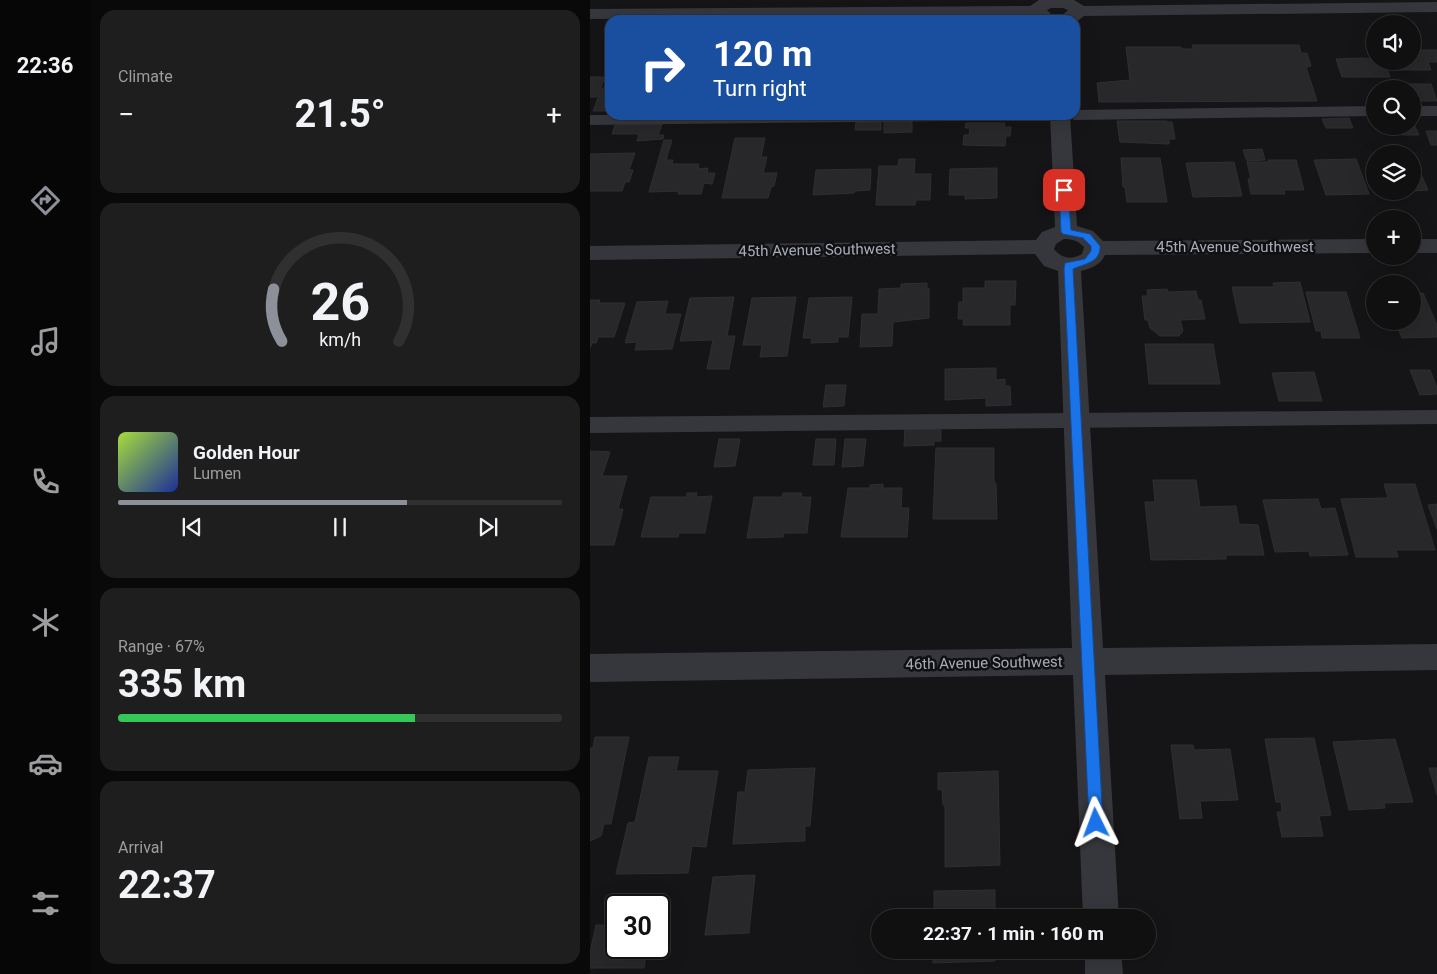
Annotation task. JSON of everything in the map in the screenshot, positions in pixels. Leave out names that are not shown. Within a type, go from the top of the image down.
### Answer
[{"type":"street","points":[[590,14],[1042,15],[1040,5],[1054,0],[1070,4],[1072,15],[1437,8]]},
{"type":"street","points":[[1060,120],[1066,232]]},
{"type":"street","points":[[1066,232],[1086,236],[1092,240],[1095,248],[1093,256],[1088,261],[1069,265],[1056,263],[1045,254],[1044,247],[1048,238],[1055,234],[1066,232]]},
{"type":"street","name":"45th Avenue Southwest","points":[[1095,248],[1366,246]]},
{"type":"street","points":[[1421,246],[1437,246]]},
{"type":"street","name":"45th Avenue Southwest","points":[[590,253],[1044,247]]},
{"type":"street","points":[[1069,265],[1075,420],[1101,909]]},
{"type":"street","name":"46th Avenue Southwest","points":[[590,668],[1437,657]]},
{"type":"street","points":[[1103,959],[1104,974]]},
{"type":"lane","points":[[1421,111],[1437,111]]},
{"type":"lane","points":[[1080,115],[1366,112]]},
{"type":"lane","points":[[590,120],[605,120]]},
{"type":"lane","points":[[590,425],[1437,416]]},
{"type":"building","points":[[1192,45],[1299,45],[1301,53],[1307,53],[1311,66],[1306,67],[1317,101],[1099,102],[1097,83],[1130,80],[1126,47],[1181,47],[1181,49],[1193,49]]},
{"type":"building","points":[[1421,50],[1437,50],[1437,62],[1428,62],[1431,70],[1421,70]]},
{"type":"building","points":[[1366,58],[1366,70],[1387,70],[1390,77],[1342,77],[1336,59]]},
{"type":"building","points":[[590,77],[605,77],[597,97],[590,97]]},
{"type":"building","points":[[1421,84],[1431,84],[1437,101],[1421,101]]},
{"type":"building","points":[[602,88],[605,88],[605,111],[593,111]]},
{"type":"building","points":[[1349,118],[1353,128],[1326,128],[1322,119]]},
{"type":"building","points":[[884,121],[912,121],[912,132],[884,133]]},
{"type":"building","points":[[1117,121],[1172,122],[1175,139],[1169,139],[1169,144],[1120,142]]},
{"type":"building","points":[[856,122],[881,122],[881,130],[855,130]]},
{"type":"building","points":[[966,123],[1005,123],[1004,127],[1011,127],[1010,136],[1006,136],[1005,146],[963,145],[964,135],[969,135],[970,128],[965,128]]},
{"type":"building","points":[[662,124],[658,135],[664,135],[663,139],[637,141],[639,134],[612,134],[615,125]]},
{"type":"building","points":[[1426,131],[1437,131],[1437,145],[1431,145]]},
{"type":"building","points":[[735,138],[765,138],[761,157],[767,157],[763,173],[777,173],[774,186],[771,187],[768,198],[722,198]]},
{"type":"building","points":[[664,140],[672,140],[666,160],[673,160],[672,164],[699,164],[698,169],[708,168],[707,173],[715,173],[712,184],[704,183],[701,194],[678,194],[679,191],[649,192]]},
{"type":"building","points":[[1262,149],[1265,160],[1247,161],[1243,150]]},
{"type":"building","points":[[635,153],[629,170],[633,170],[629,182],[625,182],[622,191],[590,191],[590,154]]},
{"type":"building","points":[[1121,158],[1160,158],[1167,202],[1127,202],[1125,187],[1123,187]]},
{"type":"building","points":[[899,159],[915,159],[914,174],[931,174],[930,200],[916,200],[915,205],[876,205],[879,166],[898,166]]},
{"type":"building","points":[[1356,159],[1366,186],[1366,194],[1326,195],[1314,160]]},
{"type":"building","points":[[1268,160],[1296,160],[1304,190],[1284,190],[1285,194],[1251,194],[1248,179],[1251,179],[1247,162],[1269,162]]},
{"type":"building","points":[[1234,162],[1242,196],[1193,197],[1186,163]]},
{"type":"building","points":[[997,168],[997,198],[965,199],[965,195],[949,195],[950,169]]},
{"type":"building","points":[[871,169],[870,190],[855,191],[854,193],[813,195],[816,170]]},
{"type":"building","points":[[1421,174],[1428,190],[1421,190]]},
{"type":"building","points":[[985,281],[1016,281],[1015,305],[1010,305],[1010,325],[963,325],[964,319],[958,319],[959,302],[963,302],[963,288],[985,288]]},
{"type":"building","points":[[1300,282],[1310,322],[1240,323],[1232,287],[1274,287],[1273,283]]},
{"type":"building","points":[[927,283],[927,289],[929,288],[929,318],[893,322],[892,346],[860,347],[862,314],[878,314],[879,289],[901,288],[901,284]]},
{"type":"building","points":[[1167,289],[1168,292],[1196,291],[1198,300],[1201,300],[1205,319],[1180,320],[1183,331],[1179,336],[1160,336],[1150,328],[1148,320],[1145,320],[1142,296],[1148,296],[1147,290]]},
{"type":"building","points":[[1306,292],[1346,292],[1360,338],[1322,338],[1321,331],[1316,331]]},
{"type":"building","points":[[1421,293],[1423,293],[1437,325],[1437,337],[1402,338],[1399,330],[1421,330]]},
{"type":"building","points":[[734,297],[727,336],[735,336],[729,369],[707,369],[713,340],[680,341],[690,298]]},
{"type":"building","points":[[796,297],[787,356],[760,357],[762,345],[743,345],[752,298]]},
{"type":"building","points":[[852,297],[848,337],[838,337],[838,342],[811,343],[812,338],[803,338],[809,298]]},
{"type":"building","points":[[590,300],[600,300],[599,303],[625,303],[614,337],[598,337],[596,343],[592,343],[590,348]]},
{"type":"building","points":[[668,301],[665,314],[681,314],[672,349],[635,350],[637,342],[625,343],[637,302]]},
{"type":"building","points":[[1145,344],[1213,344],[1220,384],[1149,384]]},
{"type":"building","points":[[996,368],[996,380],[1005,379],[1005,386],[1010,386],[1011,405],[986,406],[986,398],[945,400],[945,369]]},
{"type":"building","points":[[1410,370],[1430,370],[1437,388],[1437,394],[1420,395]]},
{"type":"building","points":[[1314,372],[1322,401],[1279,401],[1272,373]]},
{"type":"building","points":[[826,385],[846,385],[844,406],[823,407]]},
{"type":"building","points":[[936,426],[935,430],[941,430],[941,441],[934,441],[934,445],[904,446],[905,427]]},
{"type":"building","points":[[719,439],[740,439],[735,466],[714,467]]},
{"type":"building","points":[[816,439],[836,439],[834,465],[813,465]]},
{"type":"building","points":[[845,439],[866,439],[863,466],[842,467]]},
{"type":"building","points":[[936,448],[994,448],[997,519],[933,519]]},
{"type":"building","points":[[590,451],[610,452],[602,476],[627,476],[618,509],[623,509],[614,545],[590,545]]},
{"type":"building","points":[[1153,480],[1196,480],[1200,507],[1236,506],[1239,524],[1258,525],[1264,555],[1226,555],[1226,559],[1151,560],[1145,502],[1155,502]]},
{"type":"building","points":[[883,484],[883,488],[902,488],[901,508],[909,508],[907,537],[841,537],[848,488],[870,488],[870,485]]},
{"type":"building","points":[[1384,484],[1415,484],[1435,550],[1396,550],[1398,557],[1356,557],[1341,499],[1388,498]]},
{"type":"building","points":[[687,493],[697,493],[696,497],[712,496],[705,533],[679,533],[678,537],[641,537],[651,497],[687,497]]},
{"type":"building","points":[[783,493],[802,493],[801,497],[811,497],[807,533],[784,533],[783,537],[747,538],[754,497],[782,497]]},
{"type":"building","points":[[1318,499],[1321,509],[1335,508],[1348,555],[1310,556],[1309,551],[1275,552],[1263,500]]},
{"type":"building","points":[[1437,504],[1437,529],[1428,505]]},
{"type":"building","points":[[595,737],[629,737],[611,824],[604,824],[601,836],[590,841],[590,748],[593,748]]},
{"type":"building","points":[[1314,738],[1331,815],[1319,816],[1323,836],[1282,837],[1277,812],[1282,812],[1281,802],[1276,802],[1265,739]]},
{"type":"building","points":[[1395,739],[1413,802],[1384,803],[1385,808],[1349,810],[1333,742]]},
{"type":"building","points":[[1171,745],[1193,745],[1194,750],[1230,749],[1238,800],[1200,801],[1202,818],[1180,819]]},
{"type":"building","points":[[649,757],[679,757],[676,771],[718,771],[706,847],[692,846],[688,873],[616,874],[628,823],[635,822]]},
{"type":"building","points":[[815,768],[810,826],[805,826],[805,841],[733,844],[738,792],[745,792],[748,770]]},
{"type":"building","points":[[1429,768],[1437,768],[1437,795]]},
{"type":"building","points":[[998,771],[1000,865],[945,867],[945,805],[943,805],[942,789],[938,790],[938,773]]},
{"type":"building","points":[[755,875],[749,933],[705,935],[713,877]]},
{"type":"building","points":[[995,890],[995,909],[934,909],[934,891]]},
{"type":"building","points":[[596,925],[605,925],[605,959],[645,959],[644,968],[590,968],[590,952]]},
{"type":"building","points":[[933,959],[995,959],[995,961],[933,963]]},
{"type":"route","points":[[1064,190],[1066,232],[1079,233],[1086,236],[1092,240],[1096,251],[1088,261],[1069,265],[1068,269],[1096,823]]}]
